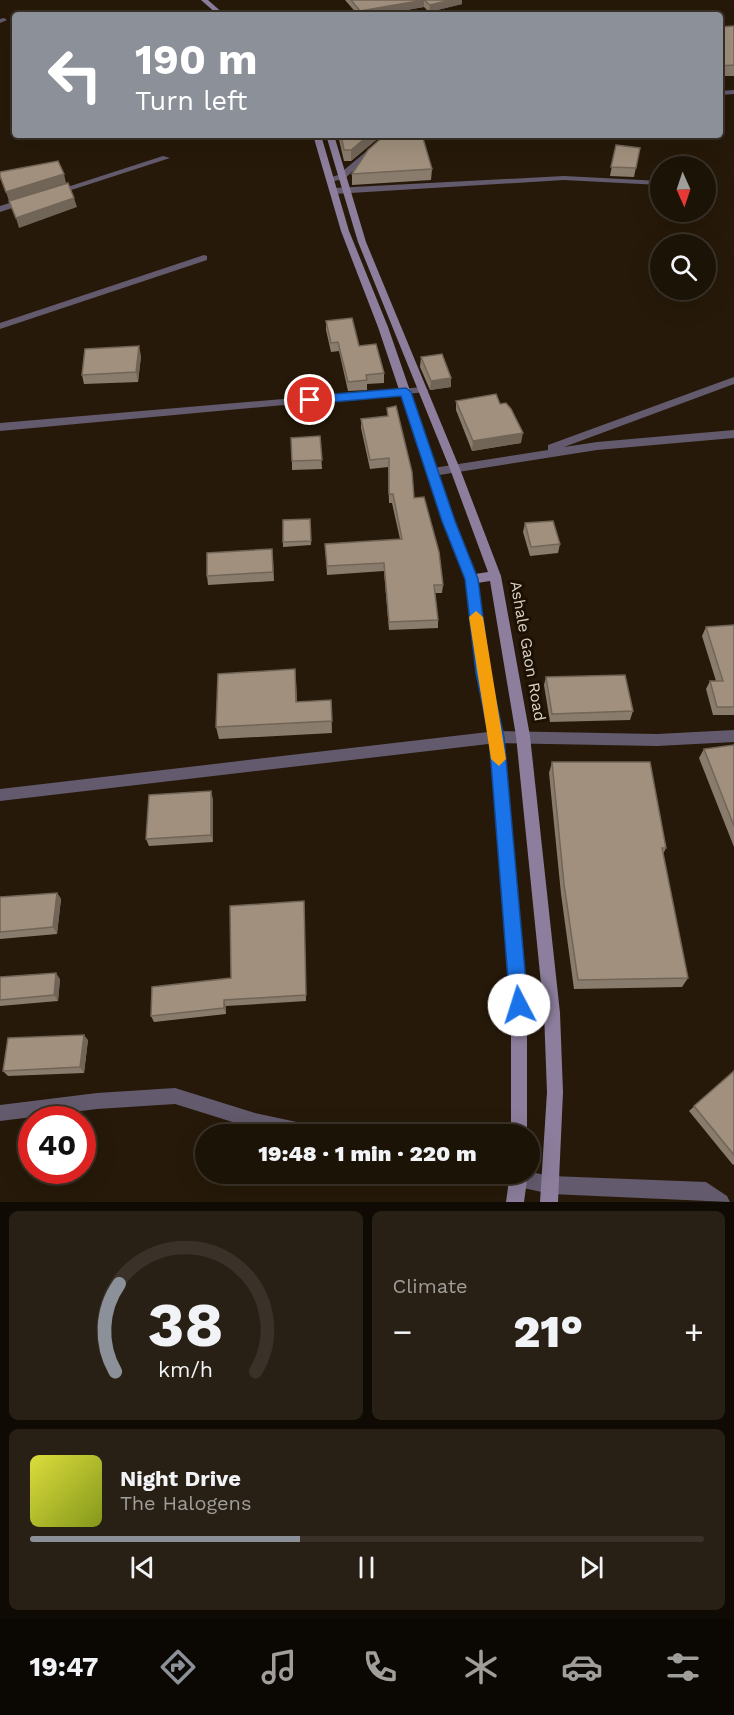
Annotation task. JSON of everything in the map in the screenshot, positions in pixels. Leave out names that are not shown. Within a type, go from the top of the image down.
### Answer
[{"type":"street","points":[[204,0],[218,12]]},
{"type":"street","name":"Ashale Gaon Road","points":[[318,138],[455,469],[495,576],[523,736],[552,1013],[555,1092],[550,1193]]},
{"type":"street","name":"Ashale Gaon Road","points":[[330,138],[345,231],[406,392],[471,579],[483,673],[497,737],[519,1005],[519,1124]]},
{"type":"street","points":[[338,185],[388,138]]},
{"type":"street","points":[[44,195],[166,158]]},
{"type":"street","points":[[338,185],[564,178],[650,182]]},
{"type":"street","points":[[0,209],[33,199]]},
{"type":"street","points":[[0,326],[204,258]]},
{"type":"street","points":[[527,457],[734,380]]},
{"type":"street","points":[[0,427],[423,390]]},
{"type":"street","points":[[433,472],[597,446],[734,434]]},
{"type":"street","points":[[471,579],[495,576]]},
{"type":"street","points":[[0,795],[497,737],[657,740],[734,736]]},
{"type":"street","points":[[0,1113],[97,1101],[175,1096],[269,1124]]},
{"type":"street","points":[[515,1202],[518,1184]]},
{"type":"street","points":[[534,1184],[550,1193],[706,1191],[721,1202]]},
{"type":"building","points":[[351,0],[424,0],[360,11]]},
{"type":"building","points":[[424,0],[451,0],[430,5]]},
{"type":"building","points":[[734,26],[734,65],[723,66],[723,27]]},
{"type":"building","points":[[342,138],[365,138],[351,150],[344,150]]},
{"type":"building","points":[[382,138],[423,138],[432,169],[352,174],[368,150]]},
{"type":"building","points":[[616,145],[640,148],[636,168],[611,167]]},
{"type":"building","points":[[58,161],[64,174],[6,192],[0,172]]},
{"type":"building","points":[[68,183],[74,198],[16,218],[9,201]]},
{"type":"building","points":[[352,318],[359,346],[376,344],[384,373],[366,375],[367,380],[348,382],[338,342],[331,343],[326,321]]},
{"type":"building","points":[[139,346],[136,372],[82,375],[85,349]]},
{"type":"building","points":[[442,354],[451,378],[431,381],[421,357]]},
{"type":"building","points":[[496,394],[500,404],[506,403],[511,409],[523,433],[473,441],[456,401]]},
{"type":"building","points":[[396,406],[412,472],[414,498],[424,497],[439,552],[443,585],[434,585],[438,620],[389,622],[384,563],[327,566],[325,544],[402,539],[393,494],[389,494],[389,458],[370,460],[361,419],[388,416],[387,408]]},
{"type":"building","points":[[320,436],[322,460],[292,461],[291,438]]},
{"type":"building","points":[[310,519],[311,541],[283,542],[283,520]]},
{"type":"building","points":[[553,521],[560,544],[531,547],[525,523]]},
{"type":"building","points":[[272,549],[273,572],[207,576],[207,553]]},
{"type":"building","points":[[734,625],[734,707],[717,707],[710,681],[723,681],[706,627]]},
{"type":"building","points":[[295,669],[296,702],[331,700],[332,721],[216,727],[218,674]]},
{"type":"building","points":[[625,675],[633,711],[552,714],[546,677]]},
{"type":"building","points":[[734,745],[734,826],[704,749]]},
{"type":"building","points":[[552,762],[650,762],[666,848],[662,848],[688,978],[578,980],[564,884]]},
{"type":"building","points":[[211,791],[211,835],[146,839],[149,795]]},
{"type":"building","points":[[57,893],[53,927],[0,932],[0,897]]},
{"type":"building","points":[[304,901],[306,995],[224,1000],[224,1008],[151,1016],[152,987],[231,978],[230,906]]},
{"type":"building","points":[[56,973],[54,995],[0,1000],[0,977]]},
{"type":"building","points":[[84,1035],[80,1067],[3,1071],[8,1038]]},
{"type":"building","points":[[734,1071],[734,1155],[694,1106]]},
{"type":"slow traffic","points":[[476,617],[483,673],[497,737],[499,759]]},
{"type":"route","points":[[310,400],[406,392],[471,579],[483,673],[497,737],[519,1005]]}]
